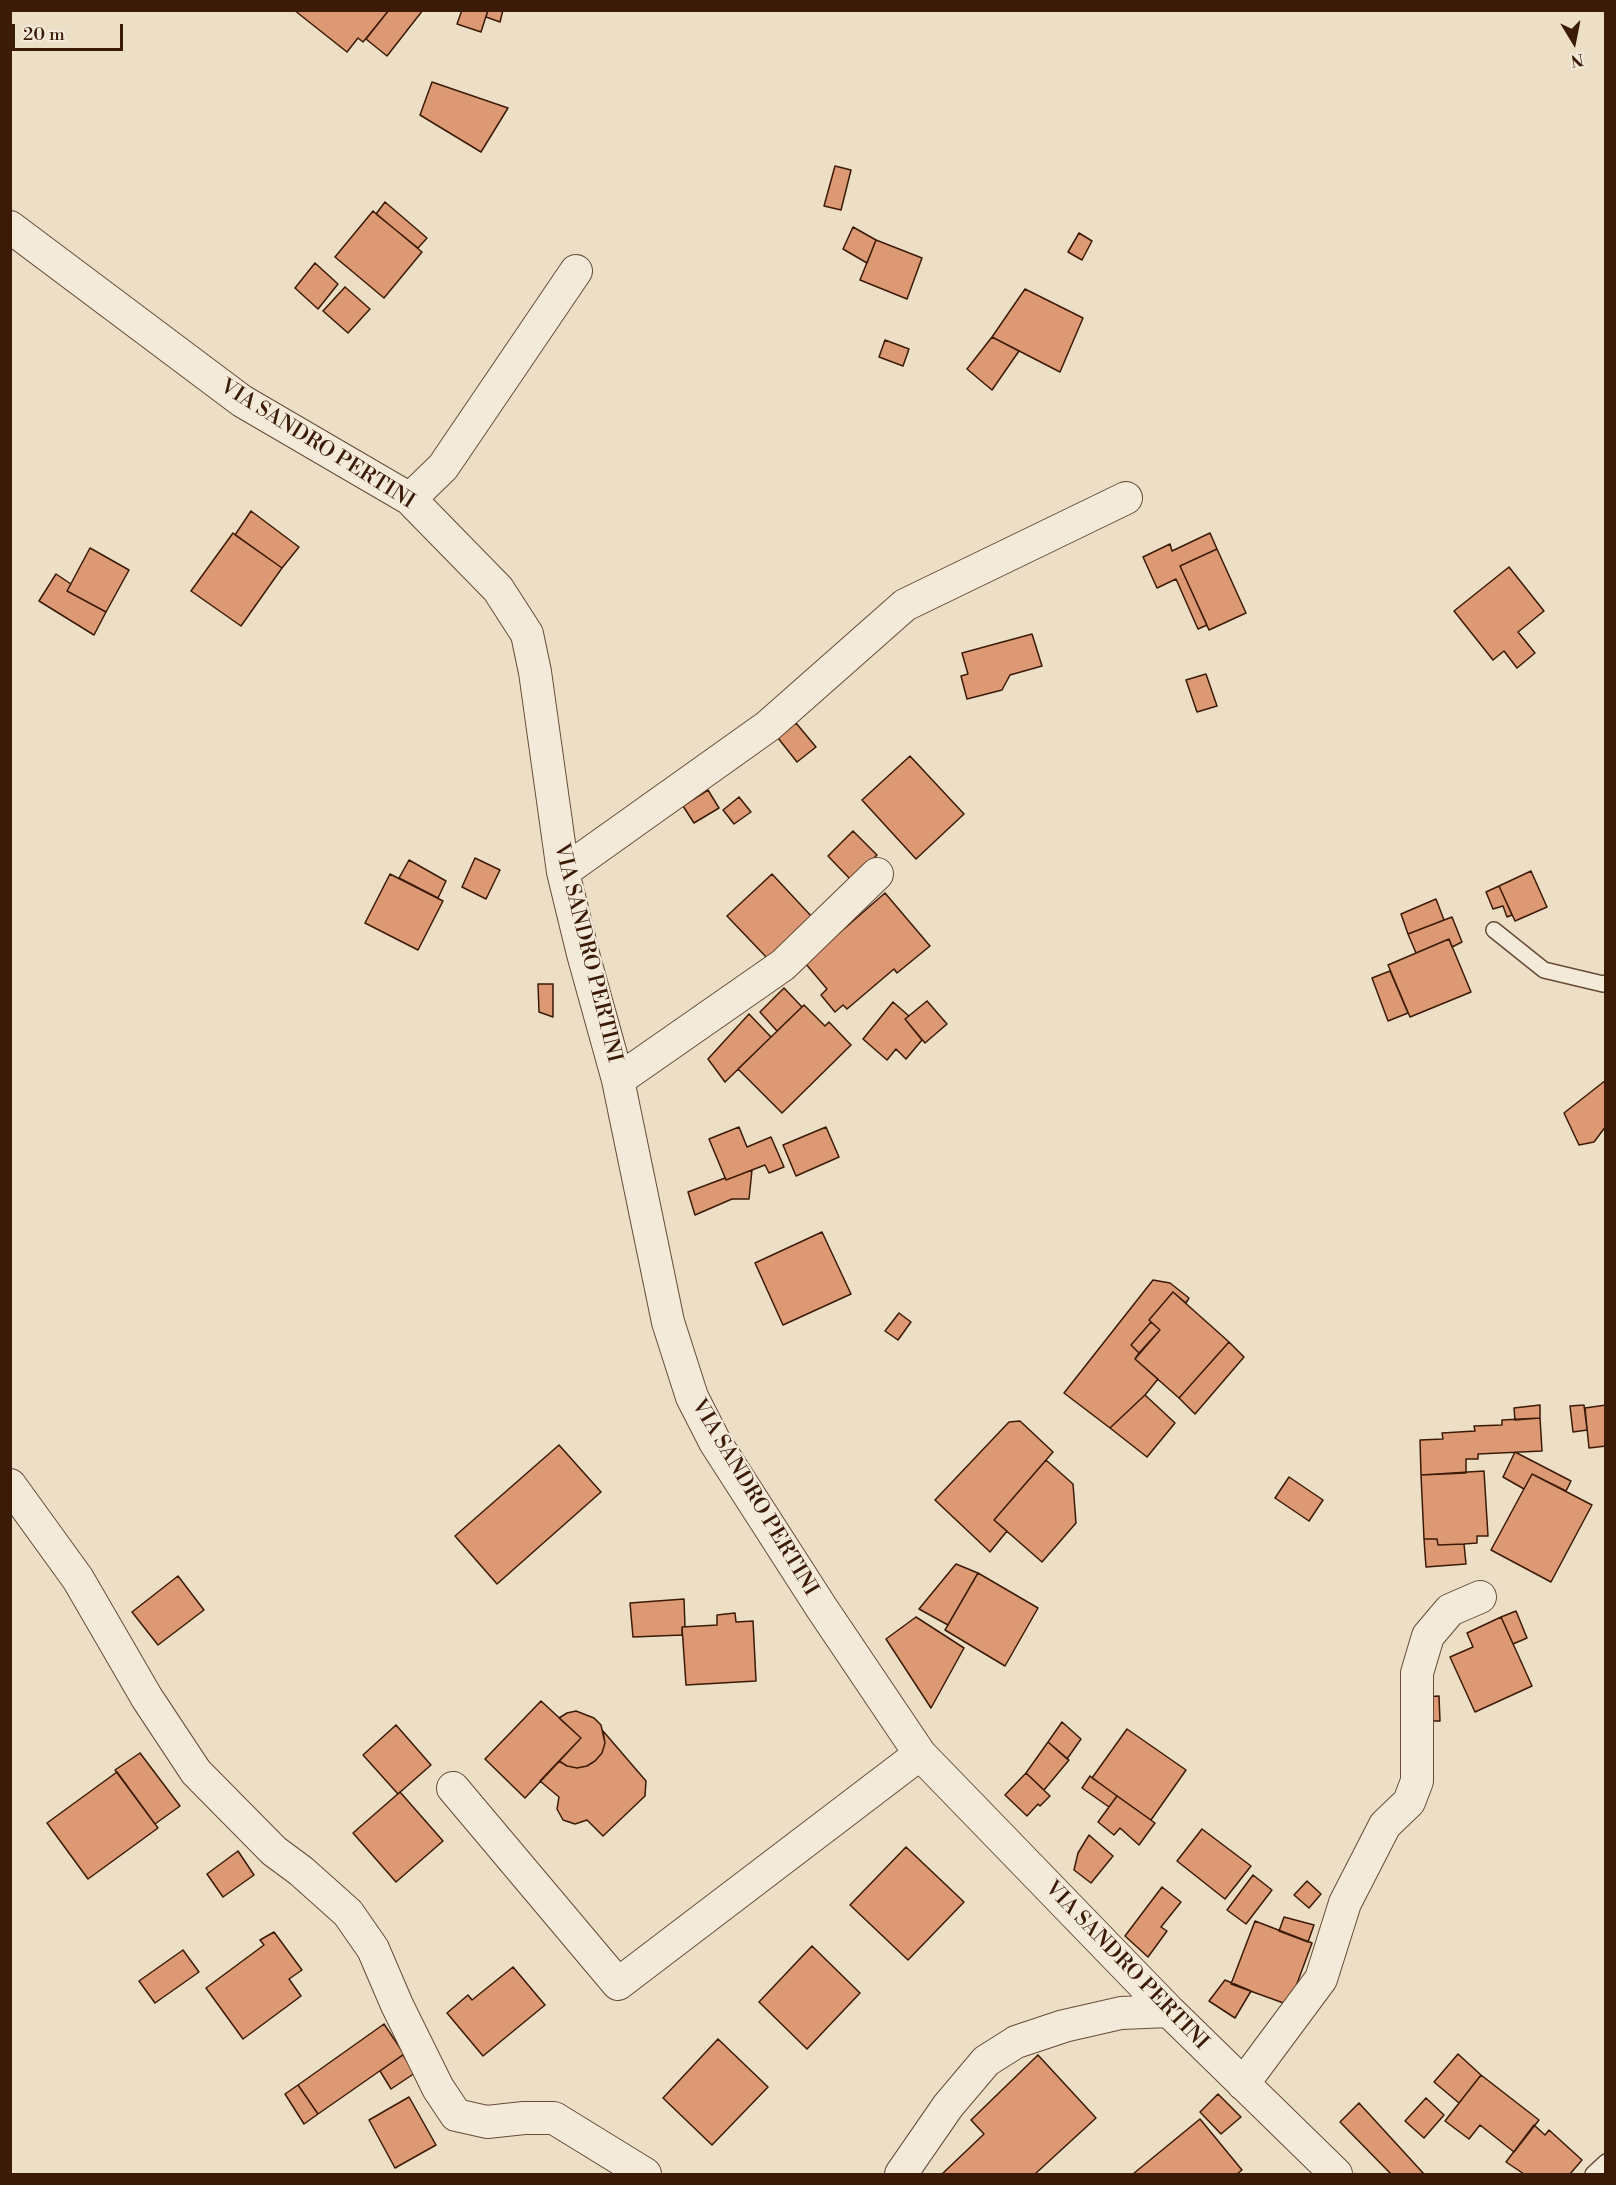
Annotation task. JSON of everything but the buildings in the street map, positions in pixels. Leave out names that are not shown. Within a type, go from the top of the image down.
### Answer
[{"type":"street","name":"VIA SANDRO PERTINI","points":[[10,227],[242,401],[410,499],[498,589],[527,634],[536,672],[563,872],[618,1080],[668,1322],[692,1397],[715,1442],[821,1607],[920,1754],[1169,2011],[1336,2175]]},
{"type":"street","points":[[410,499],[443,467],[576,271]]},
{"type":"street","points":[[563,872],[768,726],[905,605],[1126,498]]},
{"type":"street","points":[[618,1080],[783,965],[877,874]]},
{"type":"street","points":[[10,1485],[78,1579],[147,1698],[196,1772],[274,1851],[301,1871],[348,1913],[373,1949],[396,2005],[438,2088],[456,2115],[487,2122],[554,2118],[645,2175]]},
{"type":"street","points":[[1243,2084],[1321,1979],[1345,1903],[1385,1825],[1408,1802],[1417,1781],[1417,1673],[1428,1636],[1450,1610],[1480,1597]]},
{"type":"street","points":[[453,1788],[618,1984],[920,1754]]},
{"type":"street","points":[[901,2175],[948,2106],[986,2061],[1016,2042],[1064,2026],[1121,2013],[1169,2011]]},
{"type":"lane","points":[[1494,930],[1544,970],[1605,983]]},
{"type":"lane","points":[[1593,2175],[1605,2162]]}]
